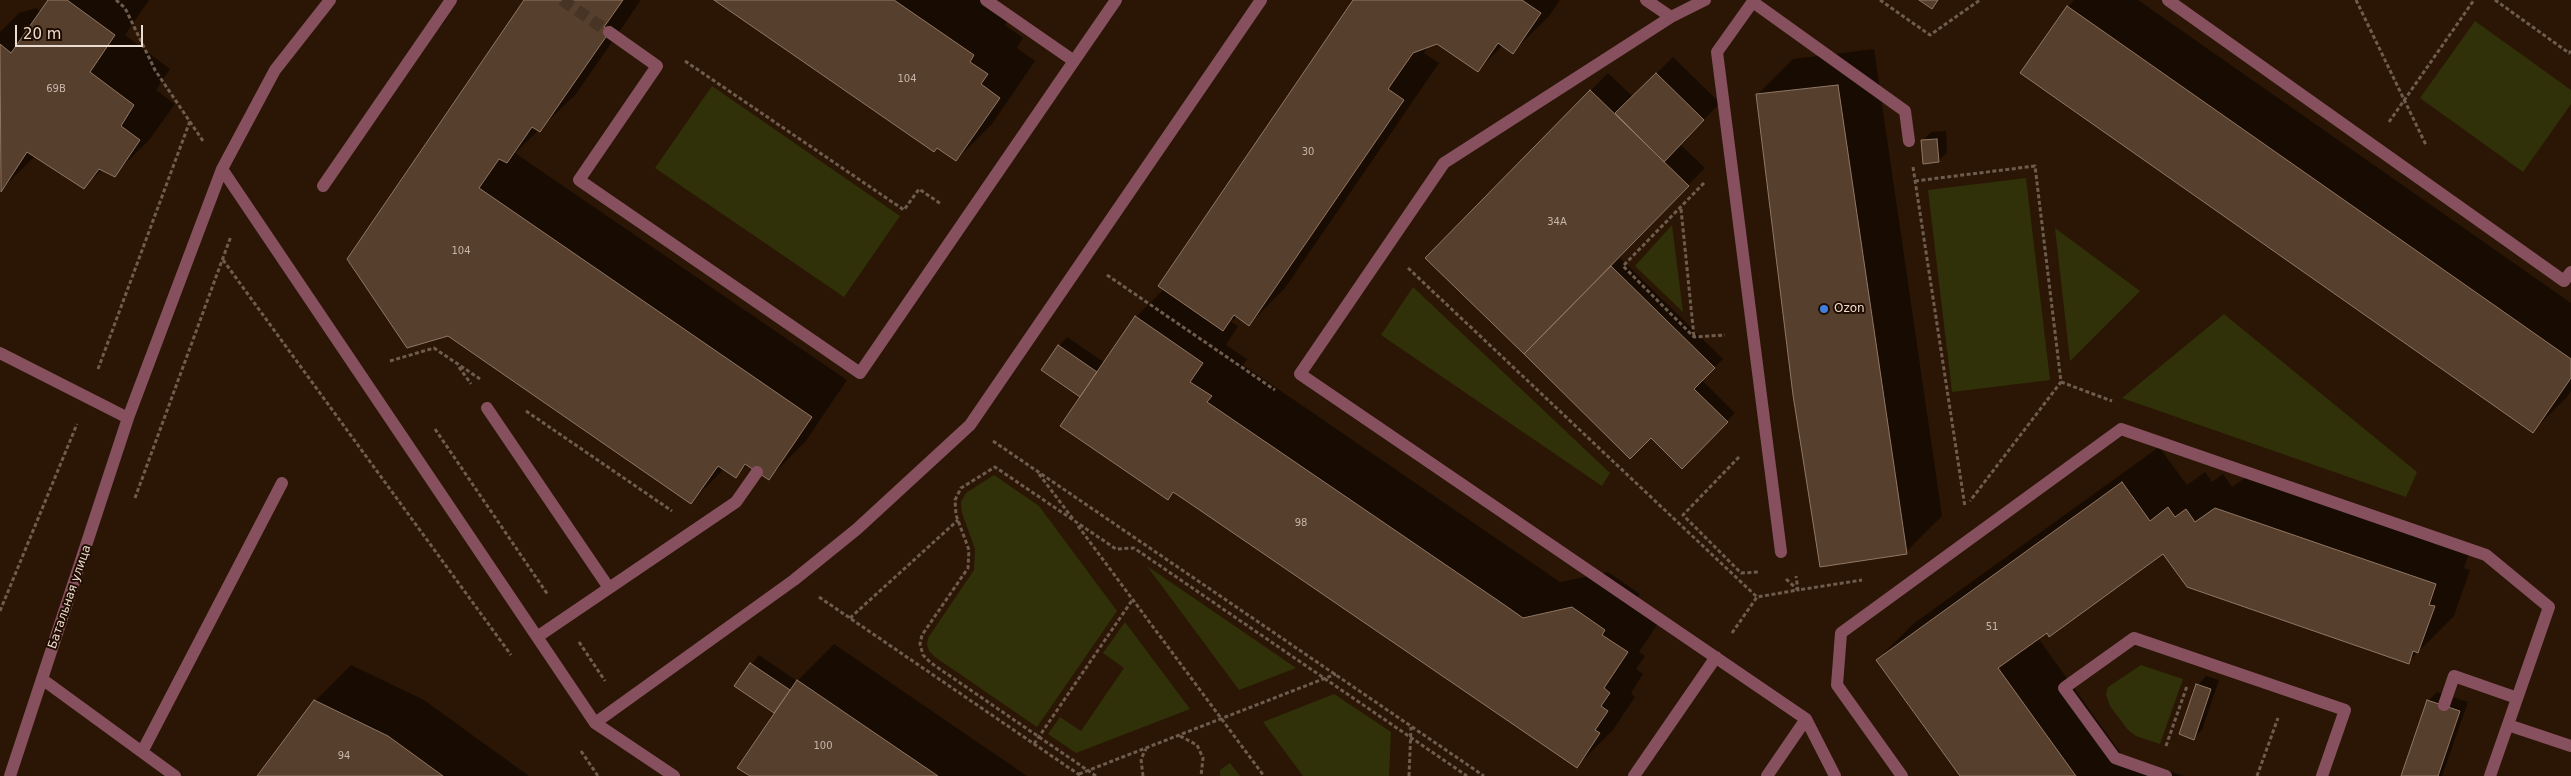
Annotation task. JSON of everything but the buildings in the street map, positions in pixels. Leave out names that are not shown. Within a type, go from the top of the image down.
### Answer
[{"type":"street","name":"Батальная улица","points":[[10,776],[128,418],[222,169],[275,70],[330,0]]},
{"type":"street","points":[[323,186],[451,0]]},
{"type":"street","points":[[986,0],[1074,61]]},
{"type":"street","points":[[609,32],[657,66],[579,180],[860,373],[1116,0]]},
{"type":"street","points":[[595,723],[794,580],[857,529],[970,425],[1261,0]]},
{"type":"street","points":[[1646,0],[1671,17]]},
{"type":"street","points":[[1705,0],[1671,17],[1444,163],[1300,374],[1806,719],[1835,776]]},
{"type":"street","points":[[2168,0],[2564,281],[2571,272]]},
{"type":"street","points":[[1781,552],[1717,52],[1754,1],[1905,111],[1909,141]]},
{"type":"street","points":[[222,169],[595,723],[674,776]]},
{"type":"street","points":[[0,353],[128,418]]},
{"type":"street","points":[[487,408],[609,588]]},
{"type":"street","points":[[1902,776],[1837,685],[1841,633],[2121,429],[2486,555],[2548,607],[2490,776]]},
{"type":"street","points":[[537,637],[736,502],[757,472]]},
{"type":"street","points":[[142,752],[282,483]]},
{"type":"street","points":[[2162,774],[2115,758],[2064,688],[2134,638],[2345,710],[2322,776]]},
{"type":"street","points":[[1634,776],[1716,657]]},
{"type":"street","points":[[2444,705],[2454,676],[2517,698]]},
{"type":"street","points":[[42,679],[175,776]]},
{"type":"street","points":[[1767,776],[1806,719]]},
{"type":"street","points":[[2508,725],[2571,746]]},
{"type":"path","points":[[0,611],[88,398],[190,121],[155,70],[125,8],[116,0]]},
{"type":"path","points":[[1880,0],[1930,35],[1980,0]]},
{"type":"path","points":[[2356,0],[2430,153]]},
{"type":"path","points":[[2374,145],[2474,0]]},
{"type":"path","points":[[2495,0],[2569,54],[2571,51]]},
{"type":"path","points":[[657,66],[668,49],[904,210],[919,188],[965,220]]},
{"type":"path","points":[[1909,141],[1965,508]]},
{"type":"path","points":[[1915,181],[2035,166],[2061,382],[1965,508],[1958,514]]},
{"type":"path","points":[[1732,168],[1716,170],[1623,266],[1694,337],[1753,332]]},
{"type":"path","points":[[134,500],[245,202]]},
{"type":"path","points":[[1681,208],[1694,337]]},
{"type":"path","points":[[1386,247],[1757,597]]},
{"type":"path","points":[[222,260],[516,662]]},
{"type":"path","points":[[1084,260],[1284,396],[1300,374]]},
{"type":"path","points":[[390,361],[434,348],[482,381]]},
{"type":"path","points":[[384,353],[395,369]]},
{"type":"path","points":[[2061,382],[2117,403],[2121,429]]},
{"type":"path","points":[[524,409],[697,528]]},
{"type":"path","points":[[970,425],[1484,776]]},
{"type":"path","points":[[433,426],[621,704]]},
{"type":"path","points":[[1744,452],[1683,515],[1741,573],[1760,572]]},
{"type":"path","points":[[1096,776],[930,662],[923,655],[920,644],[922,635],[968,568],[969,550],[958,520],[955,500],[961,488],[994,467],[1116,549],[1134,548],[1467,776]]},
{"type":"path","points":[[1037,471],[1264,776]]},
{"type":"path","points":[[850,618],[958,520]]},
{"type":"path","points":[[1784,578],[1798,590]]},
{"type":"path","points":[[1716,657],[1757,597],[1866,579]]},
{"type":"path","points":[[794,580],[1080,775],[1088,770],[1336,674]]},
{"type":"path","points":[[1034,744],[1133,599]]},
{"type":"path","points":[[2162,774],[2197,659]]},
{"type":"path","points":[[2258,776],[2287,690]]},
{"type":"path","points":[[1410,776],[1411,726]]},
{"type":"path","points":[[1180,735],[1186,737],[1197,746],[1203,758],[1201,776]]},
{"type":"path","points":[[1143,776],[1141,758],[1146,748]]},
{"type":"path","points":[[579,749],[598,776]]},
{"type":"shaded area","points":[[2475,21],[2571,90],[2571,104],[2523,172],[2420,98]]},
{"type":"shaded area","points":[[712,86],[900,216],[844,297],[655,168]]},
{"type":"shaded area","points":[[2026,178],[2050,380],[1952,392],[1928,190]]},
{"type":"shaded area","points":[[1672,225],[1683,312],[1635,266]]},
{"type":"shaded area","points":[[2055,228],[2140,291],[2070,361]]},
{"type":"shaded area","points":[[1413,287],[1610,473],[1602,486],[1381,335]]},
{"type":"shaded area","points":[[2224,314],[2417,472],[2406,497],[2122,398]]},
{"type":"shaded area","points":[[994,475],[1039,506],[1117,611],[1037,727],[935,657],[929,651],[927,644],[928,638],[974,570],[975,549],[962,513],[961,502],[966,493]]},
{"type":"shaded area","points":[[1147,566],[1296,668],[1239,690]]},
{"type":"shaded area","points":[[1125,622],[1190,709],[1076,753],[1048,734],[1060,717],[1081,731],[1124,668],[1103,653]]},
{"type":"shaded area","points":[[2141,665],[2183,679],[2160,744],[2136,736],[2128,730],[2110,706],[2106,694],[2108,687]]},
{"type":"shaded area","points":[[1334,694],[1391,732],[1389,776],[1303,776],[1263,722]]},
{"type":"shaded area","points":[[1230,763],[1240,776],[1220,776],[1220,770]]},
{"type":"tunnel","points":[[562,0],[609,32]]},
{"type":"place","name":"Ozon","points":[[1824,309]]}]
